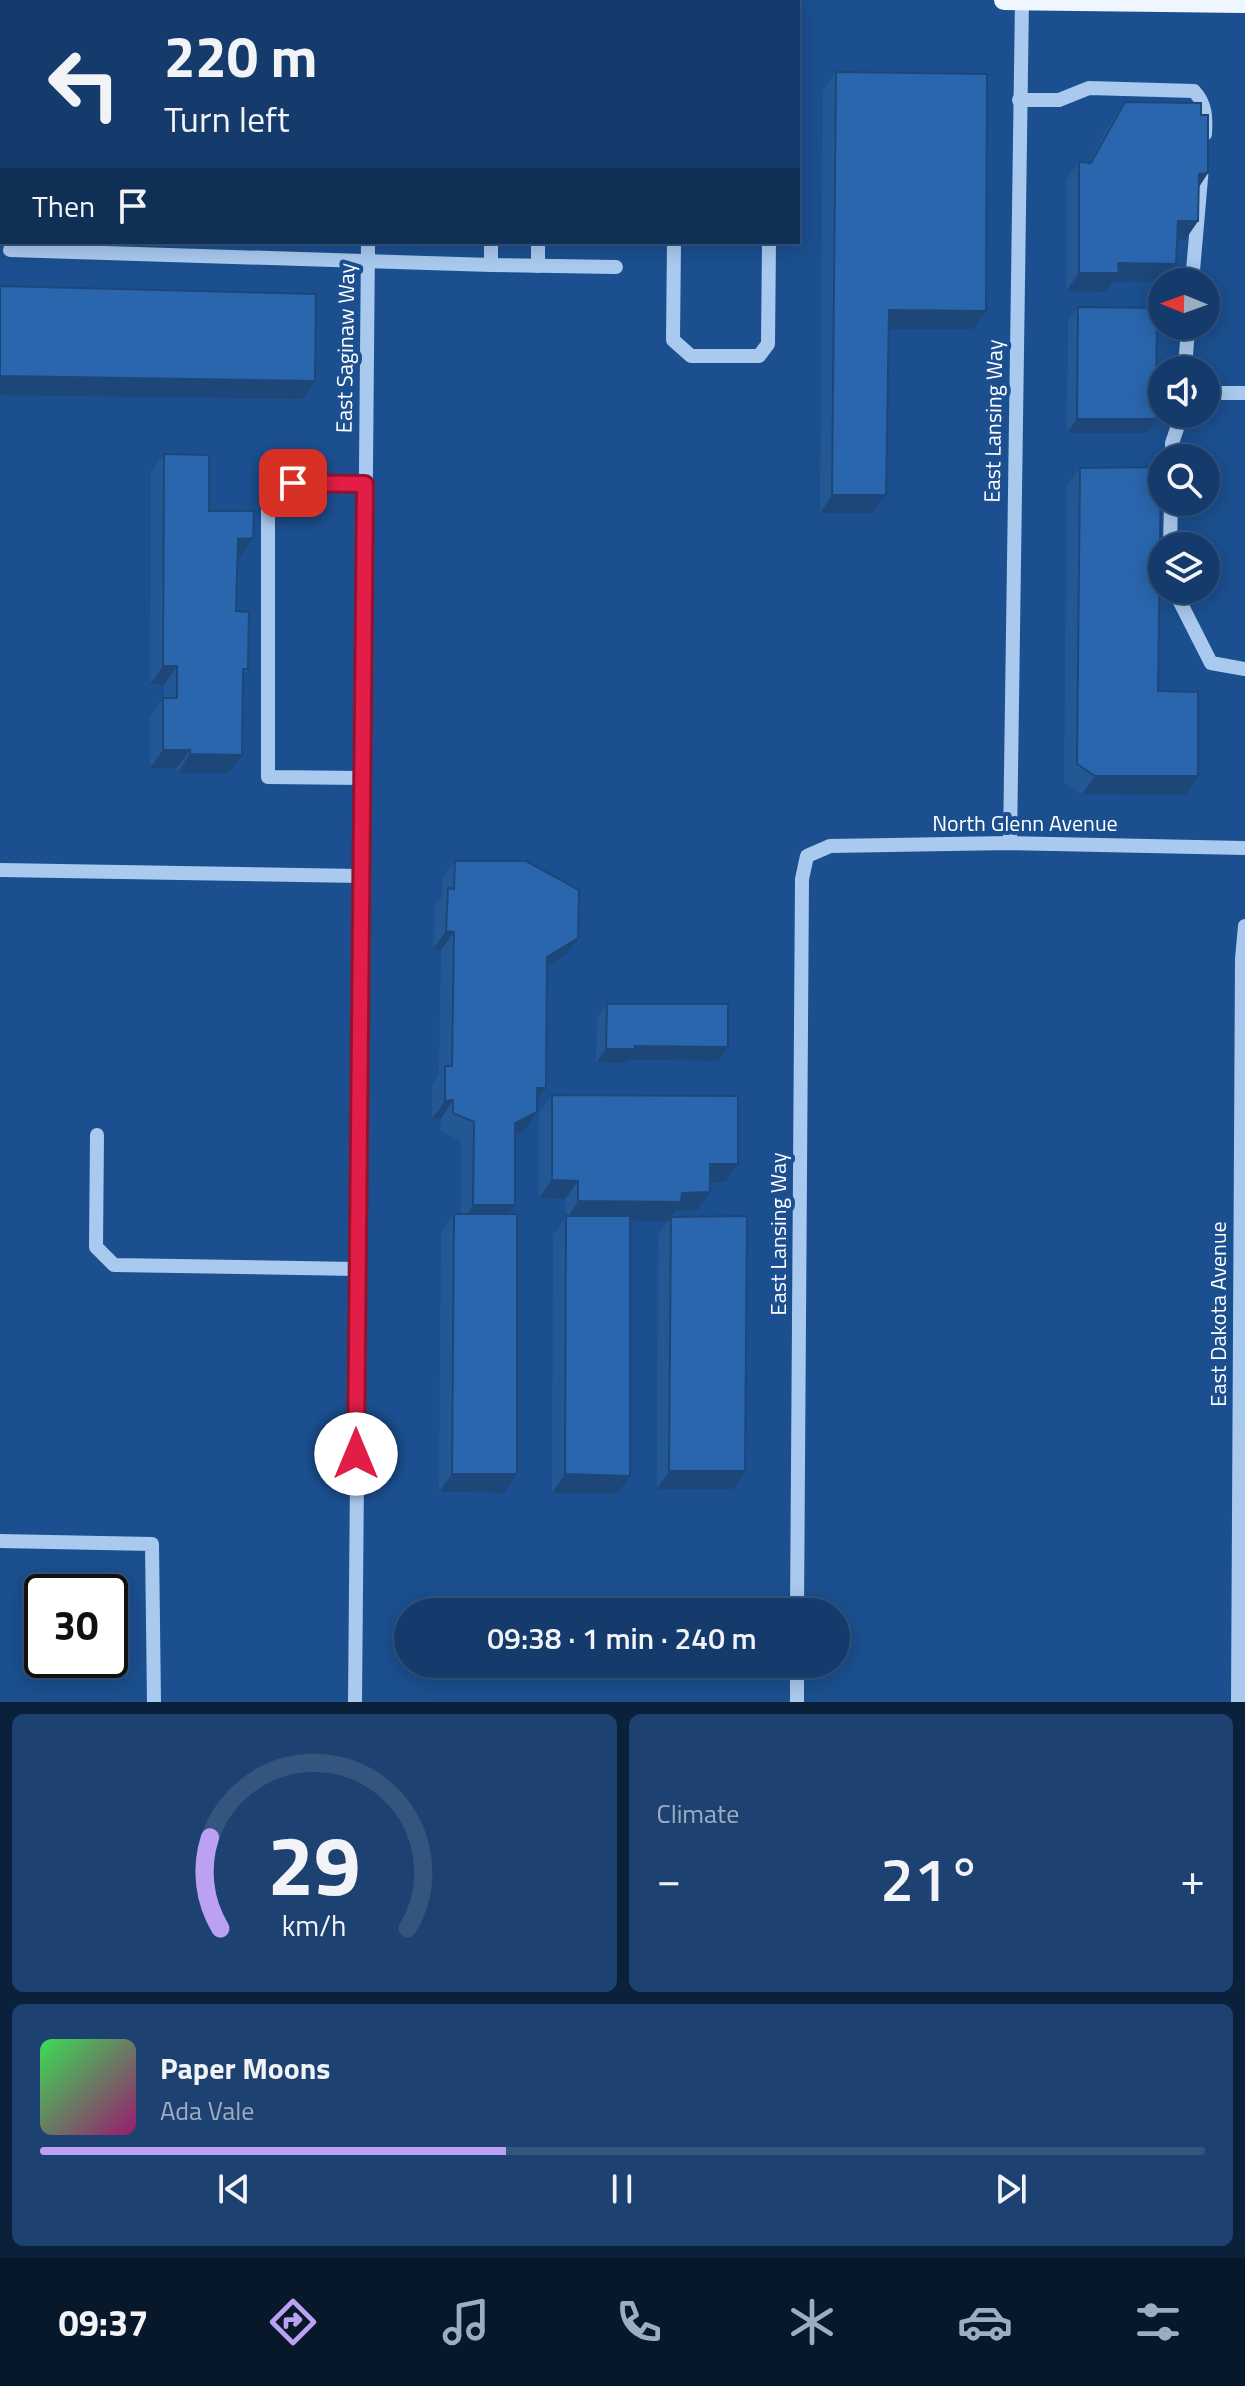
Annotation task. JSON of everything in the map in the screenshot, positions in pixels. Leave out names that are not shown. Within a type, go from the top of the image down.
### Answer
[{"type":"main road","points":[[1004,0],[1245,3]]},
{"type":"street","name":"East Lansing Way","points":[[1010,843],[1022,0]]},
{"type":"street","points":[[1019,100],[1059,100],[1089,88],[1194,91],[1203,100],[1206,118],[1193,268]]},
{"type":"street","name":"East Saginaw Way","points":[[355,1702],[368,244]]},
{"type":"street","points":[[491,244],[491,265]]},
{"type":"street","points":[[538,244],[538,266]]},
{"type":"street","points":[[674,244],[673,340],[691,356],[759,356],[768,344],[769,244]]},
{"type":"street","points":[[10,250],[616,267]]},
{"type":"street","points":[[1220,393],[1245,393]]},
{"type":"street","points":[[362,778],[268,777],[268,482],[365,484]]},
{"type":"street","points":[[1181,604],[1211,663],[1245,669]]},
{"type":"street","name":"North Glenn Avenue","points":[[807,856],[830,846],[1010,843],[1245,848]]},
{"type":"street","name":"East Lansing Way","points":[[797,1598],[802,879],[807,856]]},
{"type":"street","points":[[0,870],[361,876]]},
{"type":"street","name":"East Dakota Avenue","points":[[1238,1702],[1242,1510],[1242,959],[1245,926]]},
{"type":"street","points":[[97,1135],[96,1247],[114,1265],[357,1269]]},
{"type":"street","points":[[0,1541],[152,1544],[154,1702]]},
{"type":"street","points":[[797,1678],[797,1702]]},
{"type":"building","points":[[836,72],[987,74],[986,311],[889,310],[886,495],[832,495]]},
{"type":"building","points":[[1125,102],[1201,103],[1201,115],[1208,115],[1208,173],[1199,174],[1198,221],[1178,221],[1176,264],[1118,263],[1119,273],[1079,273],[1079,162],[1091,163]]},
{"type":"building","points":[[0,286],[316,294],[315,381],[0,376]]},
{"type":"building","points":[[1078,307],[1148,308],[1148,340],[1157,340],[1157,356],[1148,356],[1148,419],[1077,419]]},
{"type":"building","points":[[164,454],[209,455],[209,511],[254,511],[253,538],[238,539],[236,611],[249,612],[248,669],[243,669],[242,755],[163,750],[163,698],[177,698],[177,666],[163,666]]},
{"type":"building","points":[[1148,467],[1148,516],[1160,516],[1160,532],[1148,532],[1148,604],[1159,604],[1158,691],[1198,692],[1198,776],[1095,776],[1077,764],[1080,468]]},
{"type":"building","points":[[455,861],[526,861],[579,890],[578,938],[547,957],[546,1088],[537,1088],[537,1112],[515,1123],[515,1205],[473,1205],[474,1122],[453,1113],[453,1100],[445,1101],[445,1066],[452,1066],[454,932],[446,931],[448,888],[454,889]]},
{"type":"building","points":[[607,1004],[728,1004],[728,1047],[635,1046],[635,1049],[606,1049]]},
{"type":"building","points":[[552,1095],[738,1096],[738,1164],[710,1164],[710,1192],[682,1193],[681,1202],[578,1201],[578,1181],[552,1180]]},
{"type":"building","points":[[454,1214],[517,1214],[517,1474],[452,1474]]},
{"type":"building","points":[[566,1216],[630,1216],[630,1476],[565,1474]]},
{"type":"building","points":[[747,1216],[745,1471],[669,1471],[671,1217]]},
{"type":"route","points":[[293,483],[365,484],[356,1454]]}]
